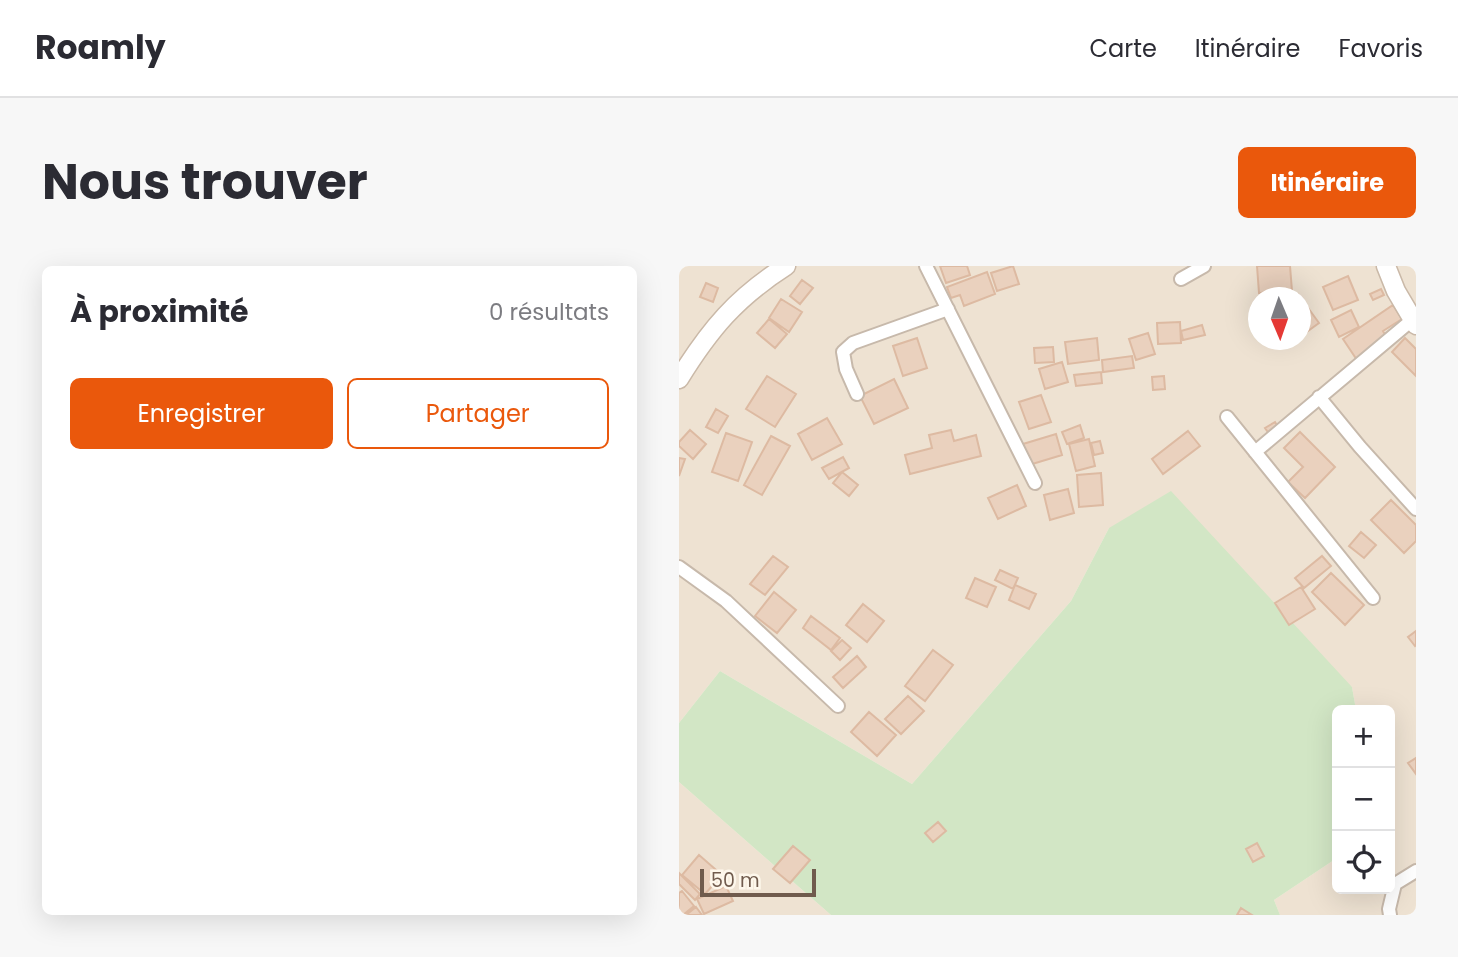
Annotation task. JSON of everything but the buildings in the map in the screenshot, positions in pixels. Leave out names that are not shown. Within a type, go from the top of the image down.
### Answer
[{"type":"street","points":[[679,379],[699,347],[730,308],[786,266]]},
{"type":"street","points":[[926,266],[1035,483]]},
{"type":"street","points":[[1181,279],[1204,266]]},
{"type":"street","points":[[1255,452],[1319,397],[1414,323],[1386,266]]},
{"type":"street","points":[[857,394],[846,369],[843,352],[853,343],[948,309]]},
{"type":"street","points":[[1319,397],[1416,509]]},
{"type":"street","points":[[1227,417],[1373,598]]},
{"type":"street","points":[[679,567],[726,601],[838,706]]},
{"type":"street","points":[[1390,915],[1395,884],[1416,871]]},
{"type":"shaded area","points":[[679,266],[1416,266],[1416,915],[1280,915],[1274,900],[1332,861],[1332,894],[1395,894],[1395,705],[1355,705],[1352,687],[1109,528],[1071,601],[912,784],[720,671],[679,723]]},
{"type":"shaded area","points":[[679,782],[831,915],[679,915]]},
{"type":"green space","points":[[1171,491],[1352,687],[1355,705],[1332,705],[1332,861],[1274,900],[1280,915],[831,915],[679,782],[679,723],[720,671],[912,784],[1071,601],[1109,528]]}]
